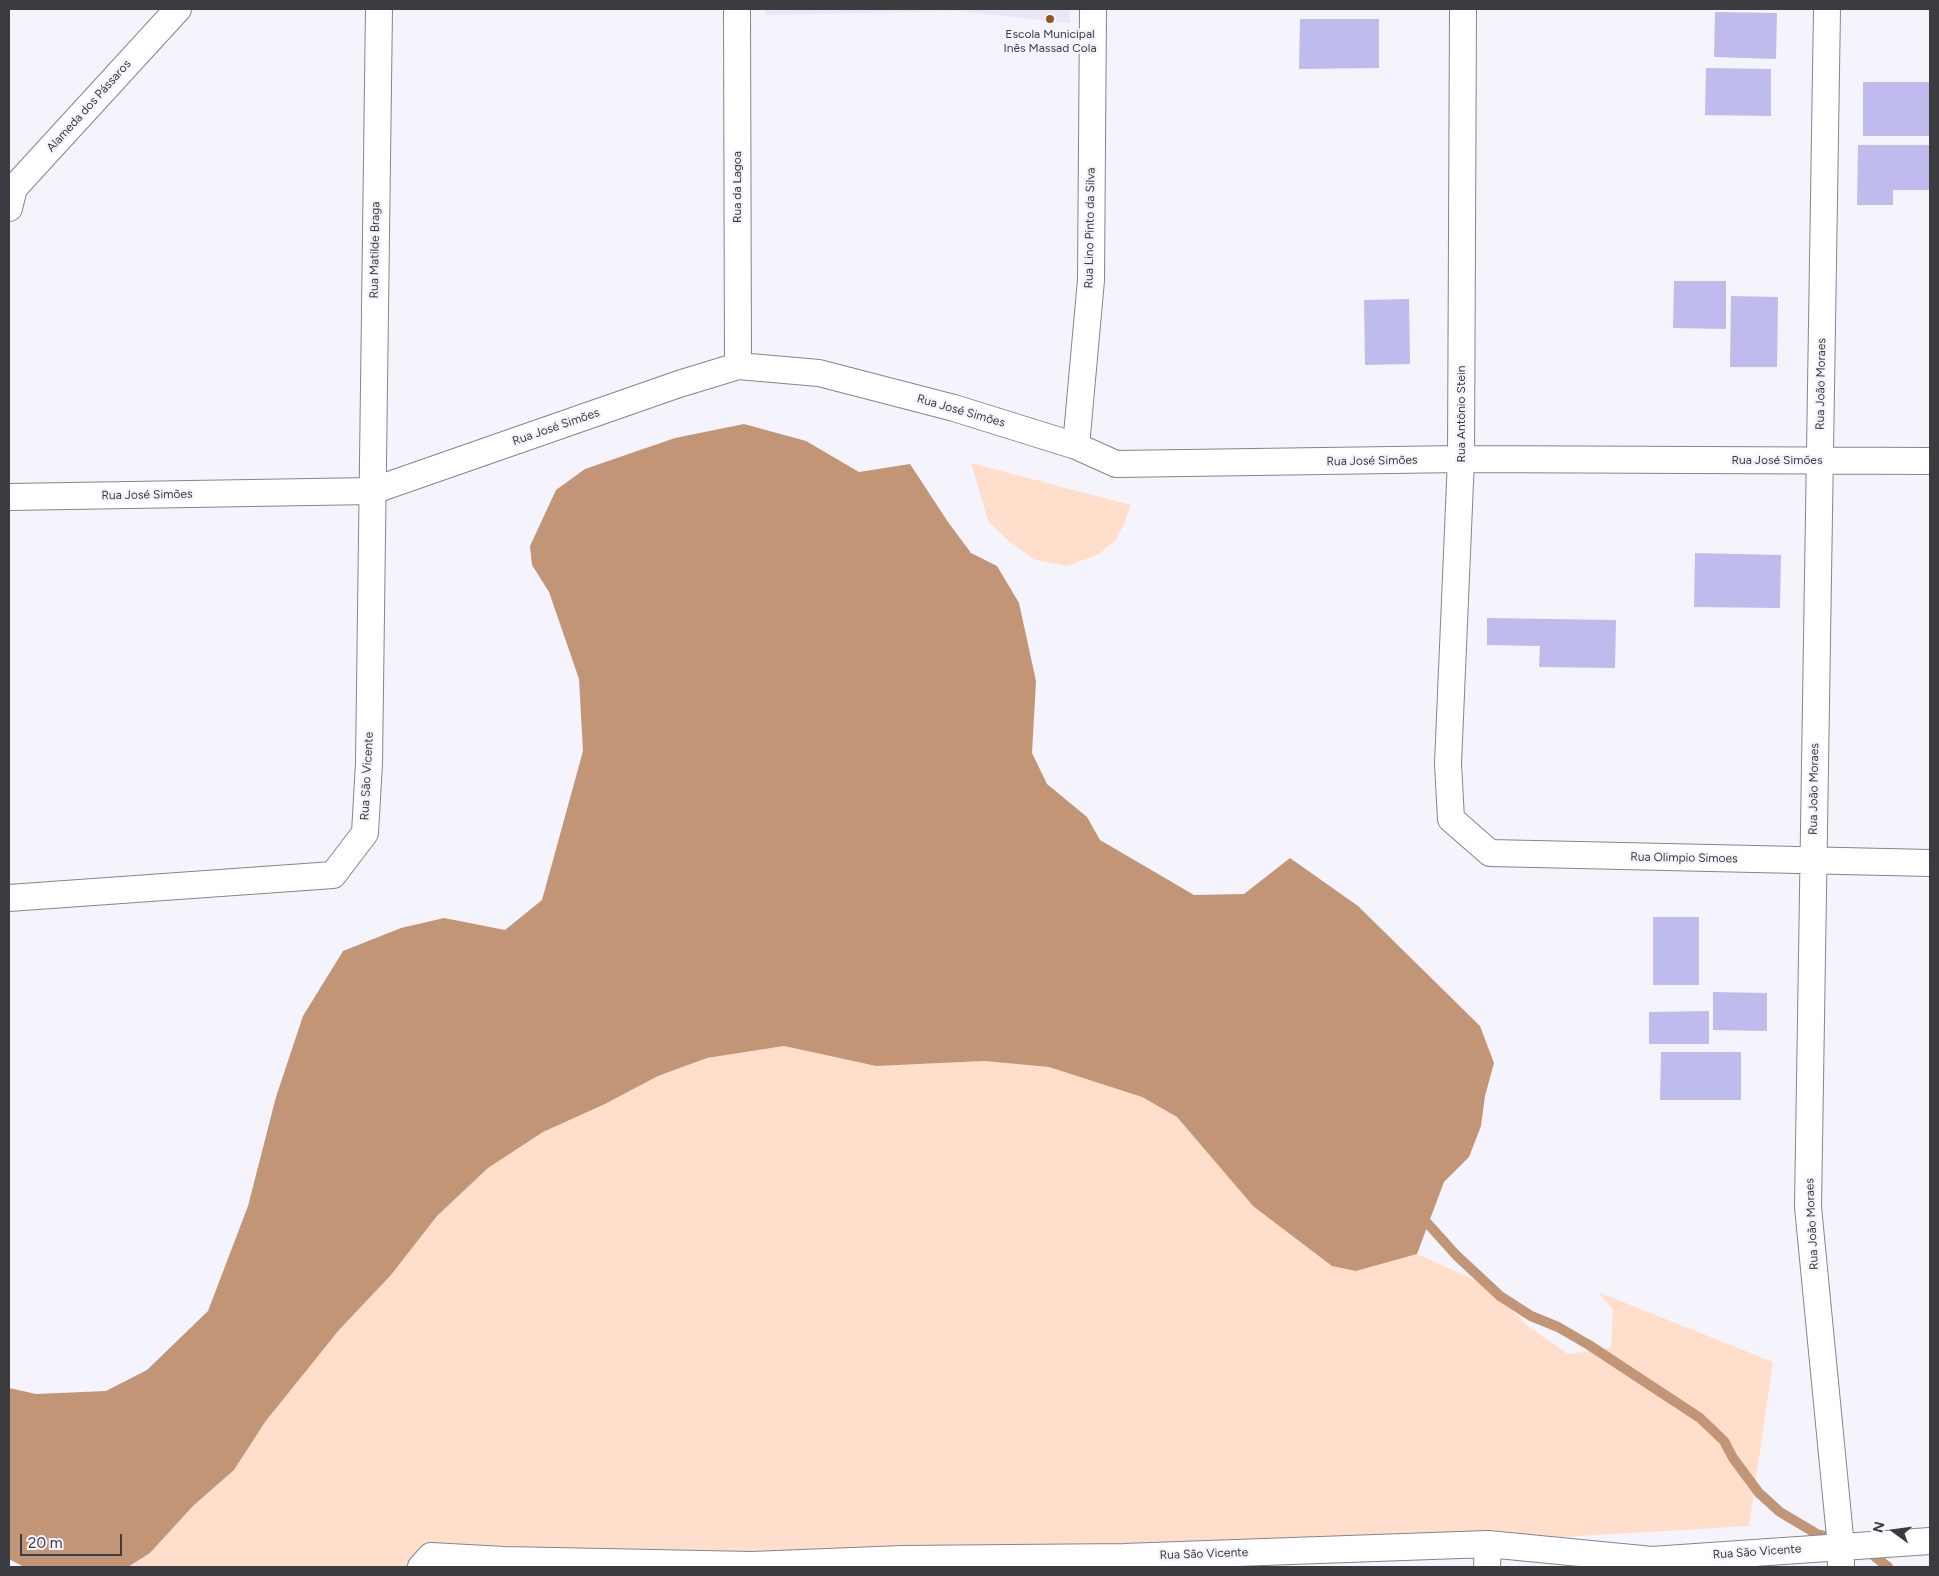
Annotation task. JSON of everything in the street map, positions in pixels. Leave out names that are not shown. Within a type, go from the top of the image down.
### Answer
[{"type":"street","name":"Alameda dos Pássaros","points":[[11,193],[178,9]]},
{"type":"street","name":"Rua Matilde Braga","points":[[372,491],[379,9]]},
{"type":"street","name":"Rua da Lagoa","points":[[737,9],[738,366]]},
{"type":"street","name":"Rua Lino Pinto da Silva","points":[[1076,446],[1091,280],[1092,9]]},
{"type":"street","name":"Rua Antônio Stein","points":[[1451,819],[1448,764],[1462,459],[1463,9]]},
{"type":"street","name":"Rua João Moraes","points":[[1826,9],[1808,1207],[1841,1557]]},
{"type":"street","name":"Rua José Simões","points":[[9,497],[372,491],[679,384],[738,366],[818,373],[954,408],[1076,446],[1116,464],[1462,459],[1930,461]]},
{"type":"street","name":"Rua São Vicente","points":[[9,898],[333,875],[365,833],[369,763],[372,491]]},
{"type":"street","name":"Rua Olimpio Simoes","points":[[1451,819],[1490,853],[1813,862],[1930,863]]},
{"type":"street","name":"Rua São Vicente","points":[[421,1567],[431,1556],[504,1560],[752,1566],[902,1559],[1124,1562],[1488,1556],[1652,1560],[1841,1557],[1930,1542]]},
{"type":"shaded area","name":"Escola Municipal Inês Massad Cola","points":[[765,9],[1070,9],[1070,23],[958,11],[765,15]]},
{"type":"shaded area","points":[[744,424],[806,441],[859,472],[910,464],[971,553],[997,566],[1019,603],[1036,681],[1032,753],[1047,784],[1087,817],[1100,840],[1194,895],[1244,894],[1290,858],[1358,906],[1480,1026],[1494,1063],[1485,1096],[1481,1126],[1469,1157],[1444,1182],[1417,1254],[1356,1271],[1332,1266],[1253,1206],[1177,1117],[1142,1097],[1049,1067],[984,1061],[876,1066],[784,1046],[707,1058],[658,1076],[605,1104],[543,1132],[488,1168],[437,1216],[391,1275],[339,1330],[265,1422],[234,1470],[193,1506],[150,1553],[128,1567],[24,1567],[9,1559],[9,1388],[36,1394],[106,1391],[147,1370],[208,1311],[248,1206],[276,1097],[303,1016],[343,951],[401,928],[444,918],[505,930],[542,900],[583,751],[579,679],[549,592],[532,565],[530,546],[556,490],[585,469],[675,438]]},
{"type":"shaded area","points":[[971,463],[1131,505],[1115,541],[1097,555],[1067,566],[1035,560],[1010,542],[988,521]]},
{"type":"shaded area","points":[[784,1046],[876,1066],[984,1061],[1049,1067],[1142,1097],[1177,1117],[1253,1206],[1356,1271],[1417,1254],[1488,1286],[1528,1326],[1568,1354],[1611,1348],[1613,1310],[1598,1292],[1773,1362],[1749,1526],[1059,1567],[128,1567],[150,1553],[193,1506],[234,1470],[265,1422],[339,1330],[391,1275],[437,1216],[488,1168],[543,1132],[605,1104],[658,1076],[707,1058]]},
{"type":"building","points":[[1715,12],[1777,13],[1776,59],[1714,57]]},
{"type":"building","points":[[1300,19],[1379,19],[1379,68],[1299,69]]},
{"type":"building","points":[[1706,68],[1771,69],[1771,116],[1705,115]]},
{"type":"building","points":[[1863,82],[1930,82],[1930,136],[1863,136]]},
{"type":"building","points":[[1858,145],[1930,145],[1930,190],[1893,190],[1893,205],[1857,205]]},
{"type":"building","points":[[1674,281],[1726,281],[1726,329],[1673,328]]},
{"type":"building","points":[[1731,296],[1778,297],[1777,367],[1730,367]]},
{"type":"building","points":[[1409,299],[1410,364],[1365,365],[1364,300]]},
{"type":"building","points":[[1695,553],[1781,555],[1780,608],[1694,607]]},
{"type":"building","points":[[1487,618],[1616,620],[1615,668],[1539,667],[1540,646],[1487,645]]},
{"type":"building","points":[[1653,917],[1699,917],[1699,985],[1653,985]]},
{"type":"building","points":[[1713,992],[1767,993],[1767,1031],[1713,1030]]},
{"type":"building","points":[[1709,1011],[1709,1044],[1649,1044],[1649,1012]]},
{"type":"building","points":[[1661,1052],[1741,1052],[1741,1100],[1660,1100]]},
{"type":"waterway","points":[[1420,1215],[1456,1255],[1500,1296],[1531,1316],[1558,1327],[1589,1345],[1700,1418],[1724,1441],[1733,1458],[1759,1493],[1780,1512],[1817,1534],[1834,1538]]},
{"type":"waterway","points":[[1868,1551],[1888,1567]]},
{"type":"place","name":"Escola Municipal Inês Massad Cola","points":[[1050,19]]}]
